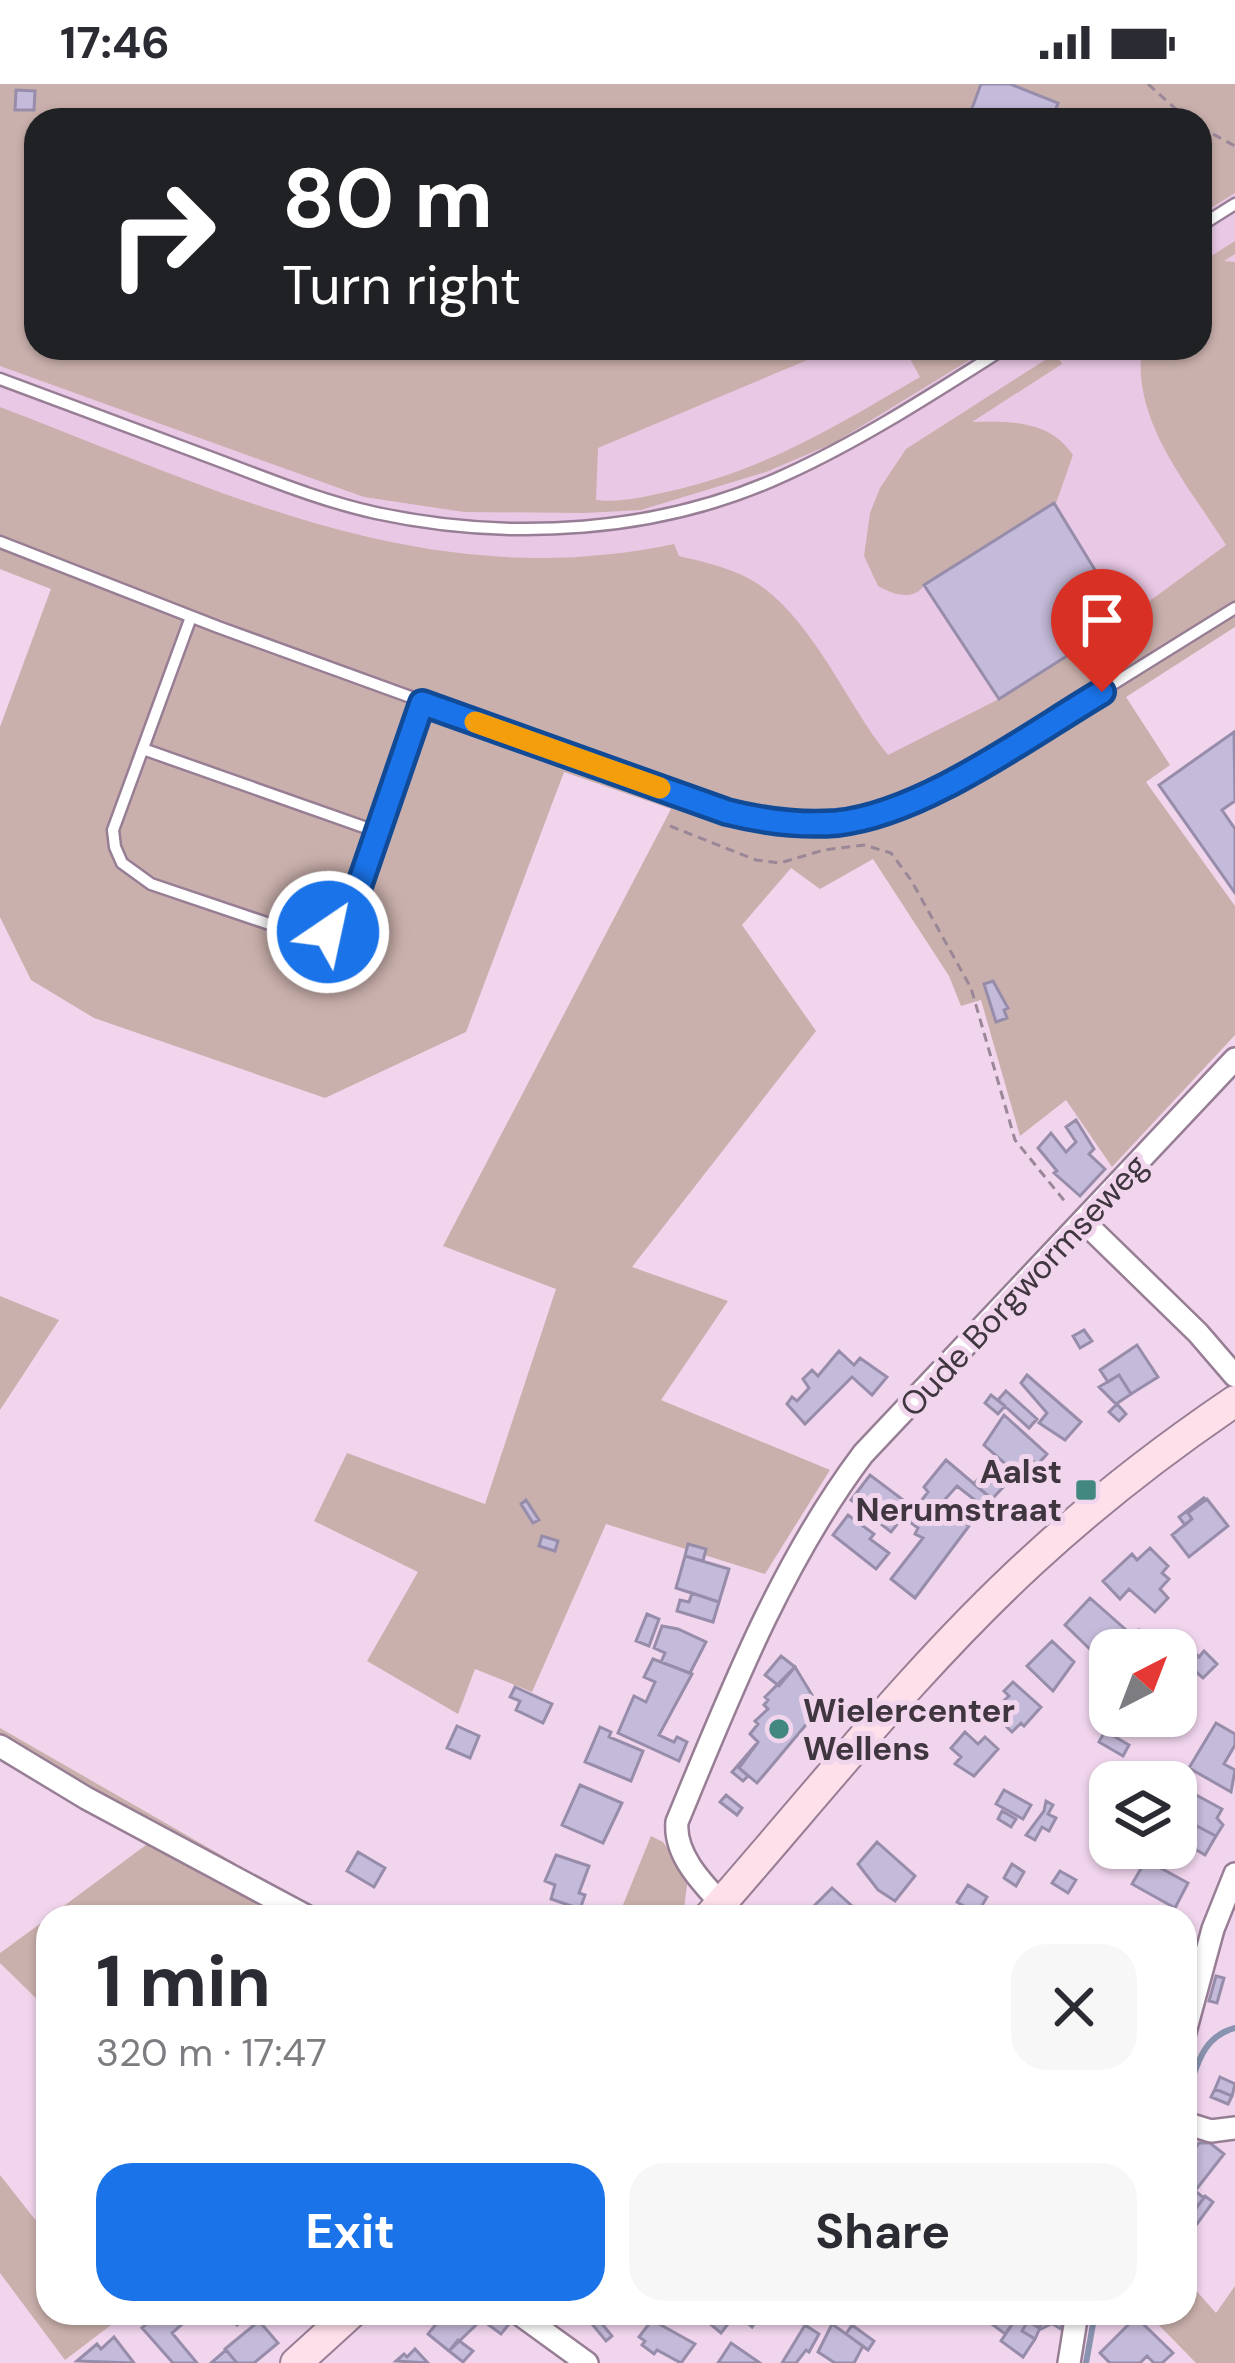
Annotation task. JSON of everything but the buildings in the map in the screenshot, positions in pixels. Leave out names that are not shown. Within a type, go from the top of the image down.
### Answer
[{"type":"main road","points":[[719,1905],[985,1606],[1093,1506],[1235,1401]]},
{"type":"main road","points":[[296,2363],[338,2325]]},
{"type":"street","name":"Oude Borgwormseweg","points":[[712,1905],[676,1840],[677,1822],[720,1718],[830,1498],[862,1454],[1235,1059]]},
{"type":"street","points":[[1083,1221],[1198,1333],[1235,1376]]},
{"type":"street","points":[[0,1746],[86,1798],[286,1905]]},
{"type":"street","points":[[1197,1988],[1235,1874]]},
{"type":"street","points":[[1197,2127],[1211,2131],[1235,2128]]},
{"type":"street","points":[[535,2325],[587,2363]]},
{"type":"street","points":[[1069,2363],[1075,2325]]},
{"type":"lane","points":[[0,379],[331,501],[414,519],[507,528],[562,527],[670,514],[782,477],[846,445],[985,360]]},
{"type":"lane","points":[[0,542],[422,703],[760,820],[836,823],[891,810],[946,784],[1235,608]]},
{"type":"lane","points":[[191,617],[113,838],[122,863],[151,884],[302,935],[335,928],[347,915],[422,703]]},
{"type":"lane","points":[[143,749],[378,832]]},
{"type":"path","points":[[1148,84],[1175,108]]},
{"type":"path","points":[[670,826],[756,860],[780,862],[864,845],[891,854],[971,988],[1015,1140],[1083,1221]]},
{"type":"shaded area","points":[[0,84],[1235,84],[1235,626],[1097,715],[898,820],[718,825],[564,772],[466,1032],[31,980],[0,917],[0,727],[51,589],[0,569]]},
{"type":"shaded area","points":[[0,84],[1235,84],[1235,193],[1212,207],[1212,108],[24,108],[24,360],[807,360],[598,448],[596,500],[615,501],[706,482],[800,444],[920,377],[911,360],[969,360],[834,443],[766,472],[641,510],[464,512],[364,497],[0,366]]},
{"type":"shaded area","points":[[1235,241],[1235,254],[1224,261],[1235,262],[1235,627],[1126,697],[1170,765],[1146,782],[1235,906],[1235,1035],[1112,1167],[1066,1100],[1020,1136],[981,1000],[961,1006],[949,976],[873,859],[820,889],[791,868],[742,925],[816,1031],[632,1267],[728,1301],[661,1400],[830,1470],[765,1574],[606,1524],[532,1692],[475,1669],[458,1714],[367,1661],[418,1572],[314,1521],[347,1453],[485,1504],[556,1289],[443,1246],[671,809],[564,772],[466,1032],[325,1098],[94,1018],[31,980],[0,917],[0,727],[51,589],[0,569],[0,407],[246,501],[411,546],[496,556],[584,557],[674,544],[679,556],[742,575],[786,608],[888,755],[999,699],[1125,619],[1226,545],[1166,452],[1145,401],[1141,375],[1142,360],[1212,360],[1212,255]]},
{"type":"shaded area","points":[[1045,360],[1060,360],[1062,364],[972,422],[1028,425],[1064,443],[1073,455],[1055,506],[909,595],[878,586],[864,556],[870,513],[906,449]]},
{"type":"shaded area","points":[[0,1296],[59,1320],[0,1410]]},
{"type":"shaded area","points":[[0,1728],[235,1863],[228,1878],[274,1905],[65,1905],[150,1842],[0,1757]]},
{"type":"shaded area","points":[[651,1836],[663,1842],[688,1878],[684,1905],[623,1905]]},
{"type":"shaded area","points":[[36,1927],[36,1998],[0,1963],[0,1953]]},
{"type":"shaded area","points":[[0,2175],[36,2221],[36,2321],[0,2273]]},
{"type":"shaded area","points":[[1235,2286],[1235,2363],[1196,2363],[1159,2325],[1197,2325],[1197,2292],[1216,2313]]},
{"type":"shaded area","points":[[39,2325],[111,2325],[65,2360]]},
{"type":"waterway","points":[[1197,2065],[1215,2038],[1235,2028]]},
{"type":"waterway","points":[[1086,2363],[1093,2325]]},
{"type":"slow traffic","points":[[475,722],[660,788]]},
{"type":"place","name":"Aalst Nerumstraat","points":[[1086,1490]]},
{"type":"place","name":"Wielercenter Wellens","points":[[779,1729]]},
{"type":"route","points":[[328,932],[343,921],[353,904],[422,703],[727,812],[760,820],[836,823],[891,810],[920,797],[1102,692]]}]
